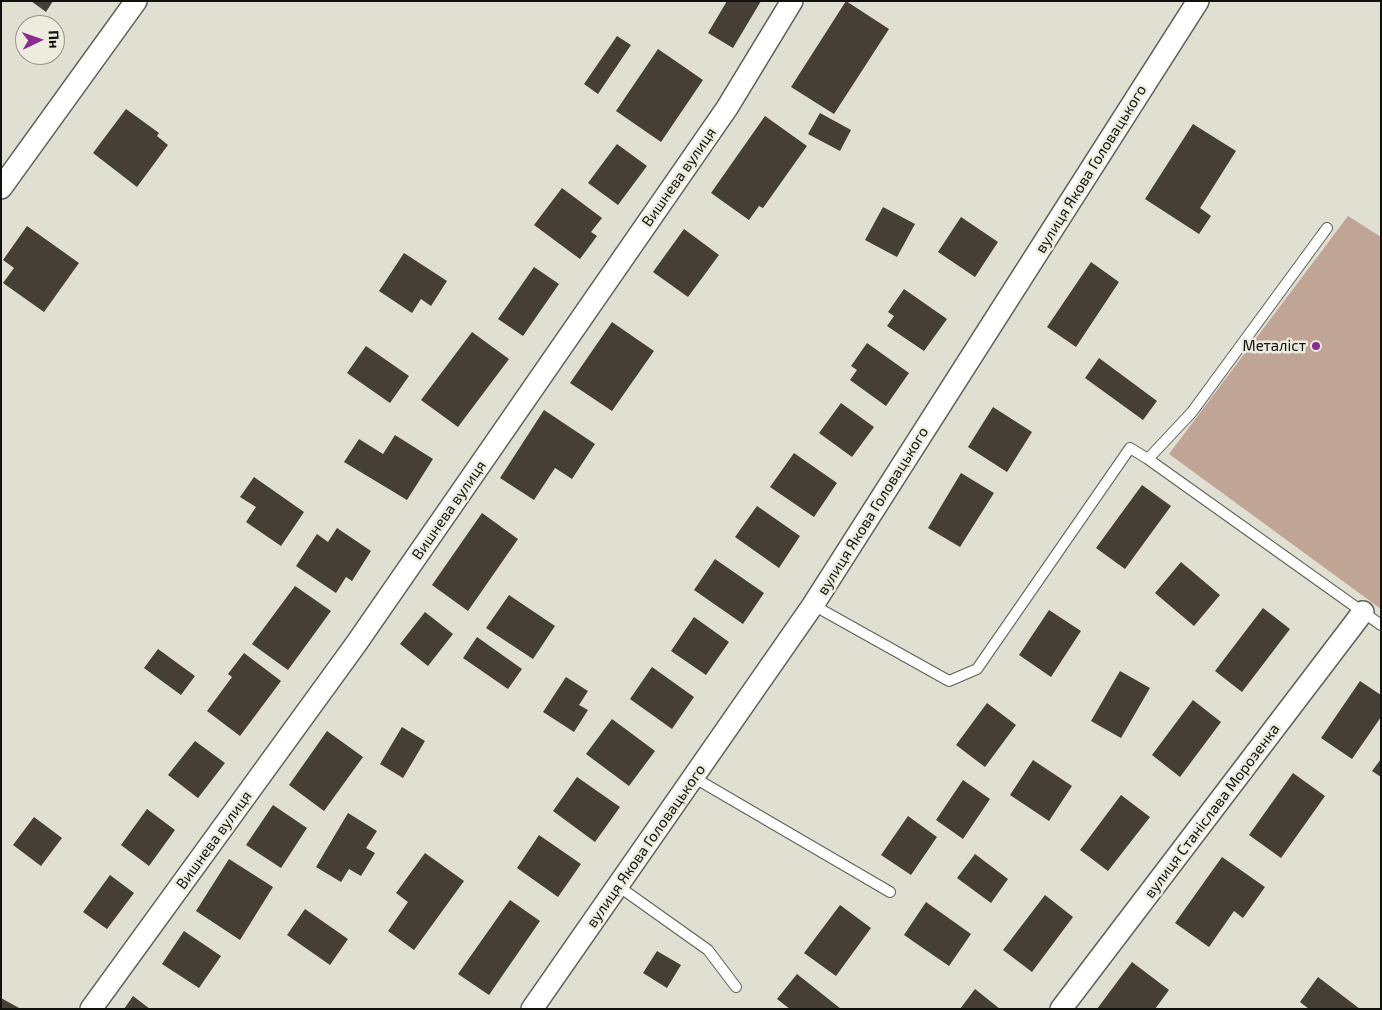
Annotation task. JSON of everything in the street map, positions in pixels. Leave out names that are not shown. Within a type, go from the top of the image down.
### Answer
[{"type":"street","points":[[1,188],[136,1]]},
{"type":"street","name":"Вишнева вулиця","points":[[91,1009],[356,644],[727,108],[792,1]]},
{"type":"street","name":"вулиця Якова Головацького","points":[[532,1009],[813,605],[1198,1]]},
{"type":"street","name":"вулиця Станіслава Морозенка","points":[[1061,1009],[1363,612]]},
{"type":"lane","points":[[1148,459],[1192,412],[1328,228]]},
{"type":"lane","points":[[813,605],[949,681],[978,669],[1130,448],[1381,625]]},
{"type":"lane","points":[[693,777],[890,892]]},
{"type":"lane","points":[[618,886],[708,950],[736,987]]},
{"type":"shaded area","name":"Металіст","points":[[1348,216],[1381,237],[1381,609],[1169,454]]},
{"type":"building","points":[[31,1],[53,1],[46,12]]},
{"type":"building","points":[[727,1],[761,1],[733,48],[708,33]]},
{"type":"building","points":[[846,1],[889,29],[834,114],[791,87]]},
{"type":"building","points":[[617,36],[631,45],[598,94],[584,84]]},
{"type":"building","points":[[658,49],[703,80],[661,142],[616,111]]},
{"type":"building","points":[[126,109],[159,133],[157,136],[168,145],[137,187],[93,153]]},
{"type":"building","points":[[820,113],[851,130],[840,151],[808,134]]},
{"type":"building","points":[[765,116],[807,146],[763,208],[759,206],[749,220],[711,193]]},
{"type":"building","points":[[1193,124],[1236,151],[1200,208],[1211,216],[1199,234],[1145,199]]},
{"type":"building","points":[[617,144],[647,166],[618,205],[588,183]]},
{"type":"building","points":[[562,188],[602,218],[591,232],[597,236],[580,259],[534,225]]},
{"type":"building","points":[[883,207],[915,224],[897,257],[865,240]]},
{"type":"building","points":[[961,217],[998,242],[975,277],[938,252]]},
{"type":"building","points":[[27,226],[79,263],[44,312],[3,283],[14,268],[3,260]]},
{"type":"building","points":[[684,229],[719,255],[688,297],[653,272]]},
{"type":"building","points":[[404,253],[447,281],[431,306],[421,299],[412,313],[379,291]]},
{"type":"building","points":[[1091,262],[1119,282],[1076,347],[1047,327]]},
{"type":"building","points":[[534,267],[559,284],[523,336],[498,319]]},
{"type":"building","points":[[904,289],[947,319],[924,351],[887,326],[894,316],[888,312]]},
{"type":"building","points":[[612,322],[654,351],[612,411],[570,383]]},
{"type":"building","points":[[472,332],[509,359],[458,427],[421,400]]},
{"type":"building","points":[[867,343],[909,373],[886,406],[850,380],[857,370],[851,366]]},
{"type":"building","points":[[366,346],[409,376],[390,403],[347,373]]},
{"type":"building","points":[[1099,358],[1157,401],[1143,420],[1085,378]]},
{"type":"building","points":[[841,403],[874,427],[852,457],[819,433]]},
{"type":"building","points":[[993,407],[1032,432],[1007,472],[968,447]]},
{"type":"building","points":[[544,410],[595,444],[572,479],[555,468],[534,500],[500,478]]},
{"type":"building","points":[[395,435],[433,459],[407,500],[344,462],[359,439],[383,454]]},
{"type":"building","points":[[794,453],[837,483],[814,517],[770,487]]},
{"type":"building","points":[[961,473],[994,493],[960,547],[928,528]]},
{"type":"building","points":[[254,477],[304,512],[281,546],[246,522],[256,507],[240,497]]},
{"type":"building","points":[[1142,485],[1171,506],[1125,569],[1096,548]]},
{"type":"building","points":[[757,506],[800,536],[779,568],[735,537]]},
{"type":"building","points":[[482,513],[518,539],[468,611],[432,585]]},
{"type":"building","points":[[337,528],[371,551],[352,581],[346,577],[336,593],[296,566],[317,534],[328,542]]},
{"type":"building","points":[[715,559],[764,593],[743,624],[694,590]]},
{"type":"building","points":[[1181,562],[1220,595],[1194,626],[1155,593]]},
{"type":"building","points":[[295,586],[331,611],[288,670],[252,644]]},
{"type":"building","points":[[509,595],[555,626],[533,659],[486,628]]},
{"type":"building","points":[[1263,608],[1290,629],[1242,692],[1215,671]]},
{"type":"building","points":[[1049,610],[1081,631],[1051,677],[1019,655]]},
{"type":"building","points":[[425,612],[453,634],[428,666],[400,644]]},
{"type":"building","points":[[694,617],[729,642],[706,675],[671,651]]},
{"type":"building","points":[[477,637],[522,669],[508,689],[463,658]]},
{"type":"building","points":[[158,649],[195,676],[181,695],[144,668]]},
{"type":"building","points":[[244,653],[281,681],[240,736],[207,711],[232,677],[228,674]]},
{"type":"building","points":[[652,667],[694,697],[672,729],[630,699]]},
{"type":"building","points":[[1120,671],[1150,688],[1121,738],[1091,721]]},
{"type":"building","points":[[566,677],[588,691],[579,705],[588,710],[574,732],[543,712]]},
{"type":"building","points":[[1360,681],[1381,695],[1381,717],[1352,759],[1321,738]]},
{"type":"building","points":[[1193,700],[1221,722],[1180,777],[1152,755]]},
{"type":"building","points":[[987,703],[1016,725],[985,767],[956,745]]},
{"type":"building","points":[[612,719],[655,751],[629,786],[586,754]]},
{"type":"building","points":[[402,727],[425,741],[403,778],[380,764]]},
{"type":"building","points":[[327,731],[363,757],[324,811],[289,785]]},
{"type":"building","points":[[195,741],[225,763],[198,798],[168,775]]},
{"type":"building","points":[[1381,759],[1381,777],[1372,771]]},
{"type":"building","points":[[1033,760],[1072,786],[1049,821],[1010,795]]},
{"type":"building","points":[[1293,773],[1325,796],[1281,858],[1249,835]]},
{"type":"building","points":[[577,777],[620,807],[595,842],[553,811]]},
{"type":"building","points":[[963,780],[990,799],[963,839],[936,820]]},
{"type":"building","points":[[1121,795],[1150,817],[1108,871],[1080,850]]},
{"type":"building","points":[[273,805],[307,828],[281,868],[246,845]]},
{"type":"building","points":[[147,809],[175,830],[149,866],[121,845]]},
{"type":"building","points":[[348,813],[377,831],[366,848],[375,853],[361,876],[349,869],[341,882],[316,867]]},
{"type":"building","points":[[908,816],[937,837],[911,875],[881,855]]},
{"type":"building","points":[[34,817],[62,838],[41,866],[13,845]]},
{"type":"building","points":[[539,835],[581,864],[558,897],[517,868]]},
{"type":"building","points":[[425,853],[464,881],[414,950],[388,931],[408,902],[396,893]]},
{"type":"building","points":[[975,854],[1008,879],[991,903],[957,878]]},
{"type":"building","points":[[1222,857],[1265,887],[1243,918],[1234,911],[1209,947],[1175,923]]},
{"type":"building","points":[[229,859],[273,887],[240,940],[196,911]]},
{"type":"building","points":[[110,875],[134,893],[107,929],[83,912]]},
{"type":"building","points":[[1045,895],[1073,917],[1032,972],[1003,950]]},
{"type":"building","points":[[510,900],[540,921],[489,995],[458,974]]},
{"type":"building","points":[[926,902],[971,934],[949,966],[904,935]]},
{"type":"building","points":[[840,905],[871,928],[836,976],[804,953]]},
{"type":"building","points":[[305,909],[348,939],[330,965],[287,935]]},
{"type":"building","points":[[184,931],[221,956],[199,988],[162,964]]},
{"type":"building","points":[[657,951],[681,965],[667,988],[643,973]]},
{"type":"building","points":[[1132,962],[1169,990],[1155,1009],[1097,1009]]},
{"type":"building","points":[[797,974],[841,1009],[790,1009],[777,999]]},
{"type":"building","points":[[1318,977],[1360,1009],[1309,1009],[1300,1002]]},
{"type":"building","points":[[975,989],[1000,1009],[960,1009]]},
{"type":"building","points":[[133,996],[150,1009],[124,1009]]},
{"type":"building","points":[[1,998],[21,1009],[1,1009]]},
{"type":"place","name":"Металіст","points":[[1316,346]]}]
